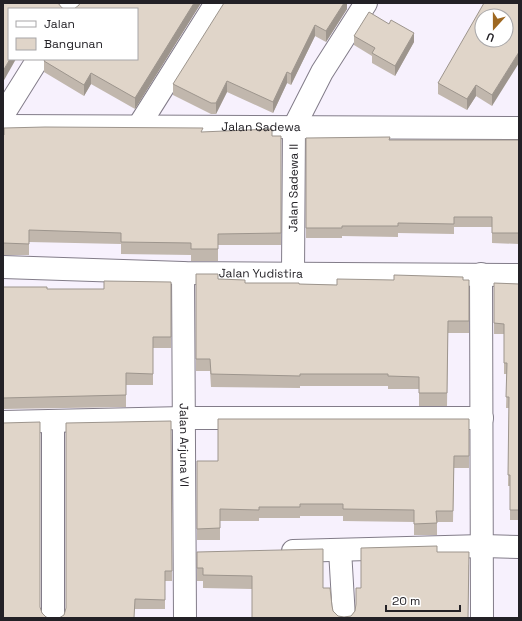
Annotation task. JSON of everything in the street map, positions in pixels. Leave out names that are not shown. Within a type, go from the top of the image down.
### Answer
[{"type":"street","points":[[138,127],[216,3]]},
{"type":"street","name":"Jalan Sadewa II","points":[[293,273],[294,127],[322,72],[366,3]]},
{"type":"street","points":[[3,115],[37,60]]},
{"type":"street","name":"Jalan Sadewa","points":[[3,126],[519,128]]},
{"type":"street","name":"Jalan Yudistira","points":[[3,267],[183,272],[519,275]]},
{"type":"street","name":"Jalan Arjuna VI","points":[[183,272],[184,418],[194,553],[185,618]]},
{"type":"street","points":[[481,274],[482,618]]},
{"type":"street","points":[[3,422],[184,418],[482,418]]},
{"type":"street","points":[[53,422],[53,618]]},
{"type":"street","points":[[271,551],[482,546],[519,547]]},
{"type":"street","points":[[340,550],[344,618]]},
{"type":"building","points":[[3,3],[58,3],[62,8],[8,8],[8,60],[9,60],[3,71]]},
{"type":"building","points":[[80,3],[194,3],[135,98],[91,73],[84,85],[44,61],[138,60],[138,8],[75,8]]},
{"type":"building","points":[[224,3],[344,3],[326,31],[315,25],[291,74],[287,72],[273,102],[227,81],[216,103],[211,103],[173,84]]},
{"type":"building","points":[[484,3],[519,3],[519,52],[492,95],[476,85],[467,99],[438,83],[474,20],[474,48],[514,48],[514,8],[481,8]]},
{"type":"building","points":[[369,12],[389,24],[391,20],[414,33],[395,66],[372,53],[375,48],[354,36]]},
{"type":"building","points":[[4,128],[203,128],[201,132],[272,129],[272,136],[281,136],[281,233],[218,234],[218,249],[191,249],[191,243],[121,242],[121,233],[29,230],[29,244],[3,243]]},
{"type":"building","points":[[390,137],[389,140],[519,140],[519,233],[492,233],[492,217],[454,217],[454,224],[398,223],[398,226],[342,226],[342,228],[306,228],[306,138]]},
{"type":"building","points":[[196,274],[218,274],[218,279],[245,280],[245,283],[337,285],[337,279],[394,280],[394,275],[463,277],[463,280],[469,280],[469,321],[448,321],[447,393],[419,393],[419,377],[388,376],[388,374],[300,374],[300,376],[211,374],[210,359],[196,359]]},
{"type":"building","points":[[104,281],[171,282],[171,337],[153,337],[153,374],[126,373],[126,395],[3,398],[3,287],[104,289]]},
{"type":"building","points":[[494,283],[519,284],[519,510],[510,510],[510,475],[508,475],[509,397],[506,397],[507,363],[504,363],[504,324],[494,323]]},
{"type":"building","points":[[218,419],[469,419],[469,456],[454,456],[453,511],[436,511],[437,523],[414,524],[414,510],[343,509],[343,504],[300,504],[300,507],[259,507],[259,510],[220,509],[220,528],[197,529],[197,461],[218,461]]},
{"type":"building","points":[[171,421],[172,571],[165,571],[165,600],[135,599],[134,618],[59,618],[64,615],[66,608],[66,423]]},
{"type":"building","points":[[40,422],[40,607],[42,613],[49,618],[3,618],[3,423]]},
{"type":"building","points":[[437,546],[437,552],[469,552],[468,618],[252,618],[252,576],[203,575],[203,568],[197,568],[197,552],[323,549],[323,588],[330,588],[333,611],[338,616],[344,617],[351,616],[355,611],[356,588],[361,588],[361,548]]}]
